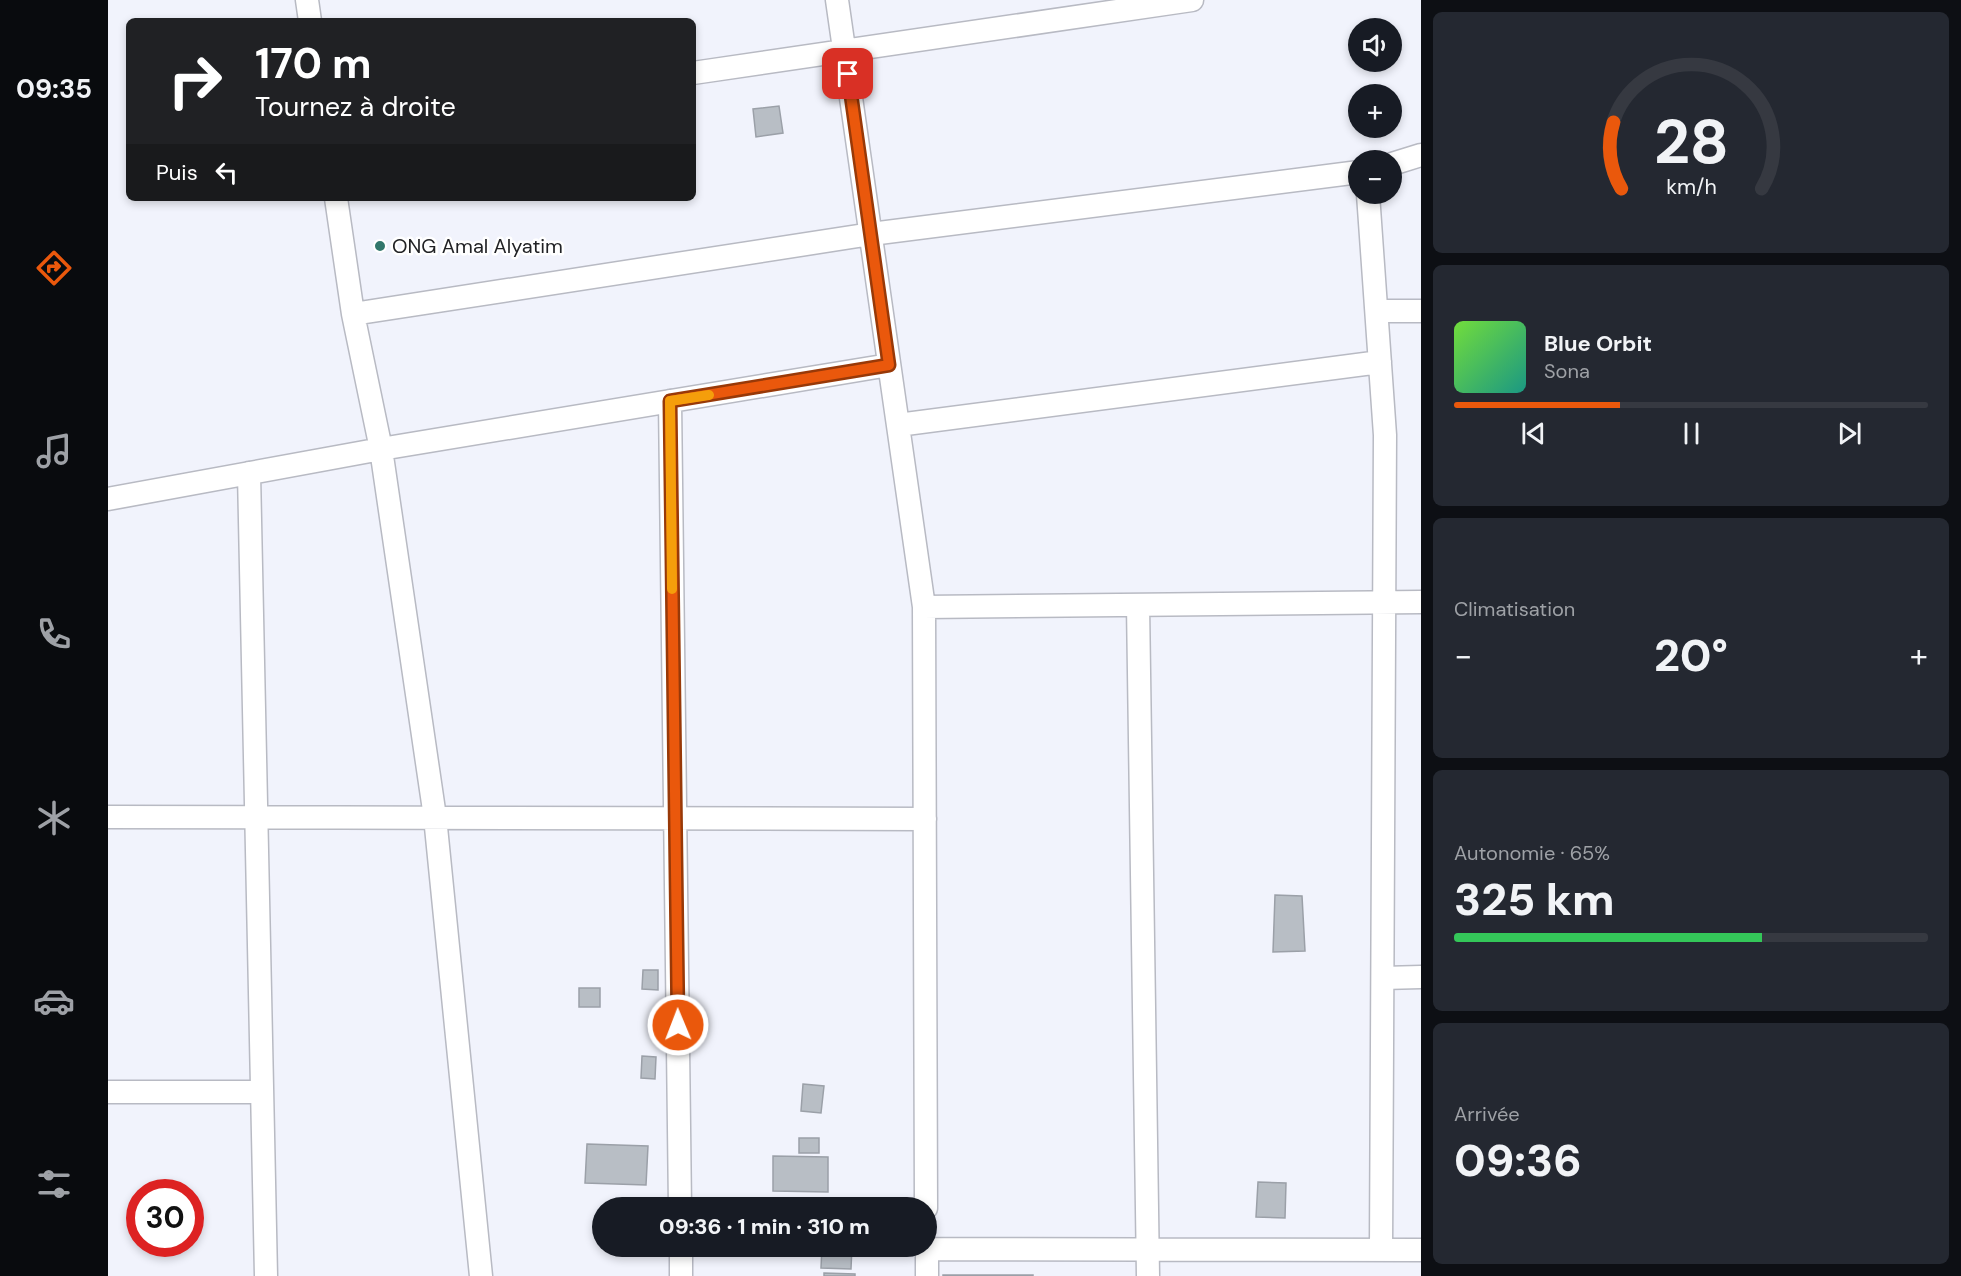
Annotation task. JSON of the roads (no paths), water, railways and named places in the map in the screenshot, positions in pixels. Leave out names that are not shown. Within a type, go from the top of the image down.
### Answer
[{"type":"street","points":[[307,0],[310,18]]},
{"type":"street","points":[[837,0],[924,607],[926,1197]]},
{"type":"street","points":[[696,73],[1192,0]]},
{"type":"street","points":[[1402,161],[1421,155]]},
{"type":"street","points":[[353,314],[871,234],[1348,173]]},
{"type":"street","points":[[336,201],[353,314],[381,449],[435,818],[481,1276]]},
{"type":"street","points":[[1369,204],[1385,435],[1381,1250]]},
{"type":"street","points":[[1377,311],[1421,311]]},
{"type":"street","points":[[898,425],[1380,362]]},
{"type":"street","points":[[108,500],[381,449],[889,365]]},
{"type":"street","points":[[670,401],[680,1197]]},
{"type":"street","points":[[249,473],[266,1276]]},
{"type":"street","points":[[924,607],[1421,602]]},
{"type":"street","points":[[1138,605],[1148,1276]]},
{"type":"street","points":[[108,817],[925,819]]},
{"type":"street","points":[[1383,978],[1421,977]]},
{"type":"street","points":[[108,1092],[262,1092]]},
{"type":"street","points":[[937,1248],[1421,1250]]},
{"type":"street","points":[[681,1257],[681,1276]]},
{"type":"street","points":[[927,1257],[927,1276]]},
{"type":"place","name":"ONG Amal Alyatim","points":[[380,246]]}]
